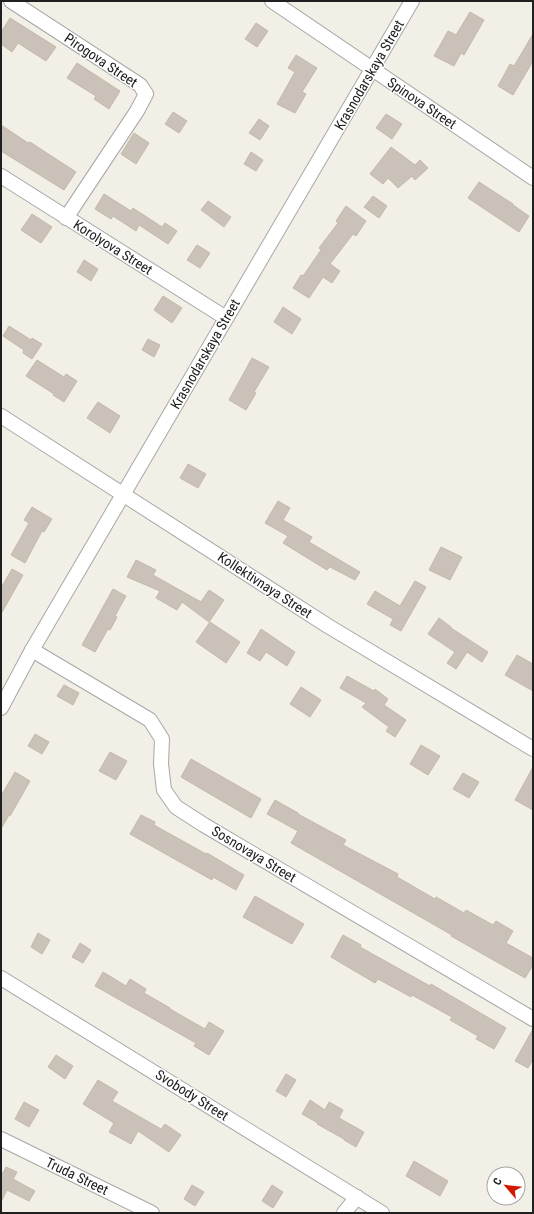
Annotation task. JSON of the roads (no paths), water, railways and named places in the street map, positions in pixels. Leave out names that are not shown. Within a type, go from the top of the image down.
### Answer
[{"type":"street","name":"Pirogova Street","points":[[11,1],[140,85],[146,94],[137,111],[66,218]]},
{"type":"street","name":"Spinova Street","points":[[272,1],[533,178]]},
{"type":"street","name":"Krasnodarskaya Street","points":[[3,700],[412,1]]},
{"type":"street","name":"Korolyova Street","points":[[1,176],[226,318]]},
{"type":"street","name":"Kollektivnaya Street","points":[[1,416],[328,626],[533,749]]},
{"type":"street","name":"Sosnovaya Street","points":[[32,650],[150,720],[162,739],[161,764],[164,790],[176,806],[204,825],[533,1019]]},
{"type":"street","name":"Svobody Street","points":[[1,978],[382,1213]]},
{"type":"street","name":"Truda Street","points":[[1,1139],[152,1213]]},
{"type":"street","points":[[344,1213],[357,1197]]}]
